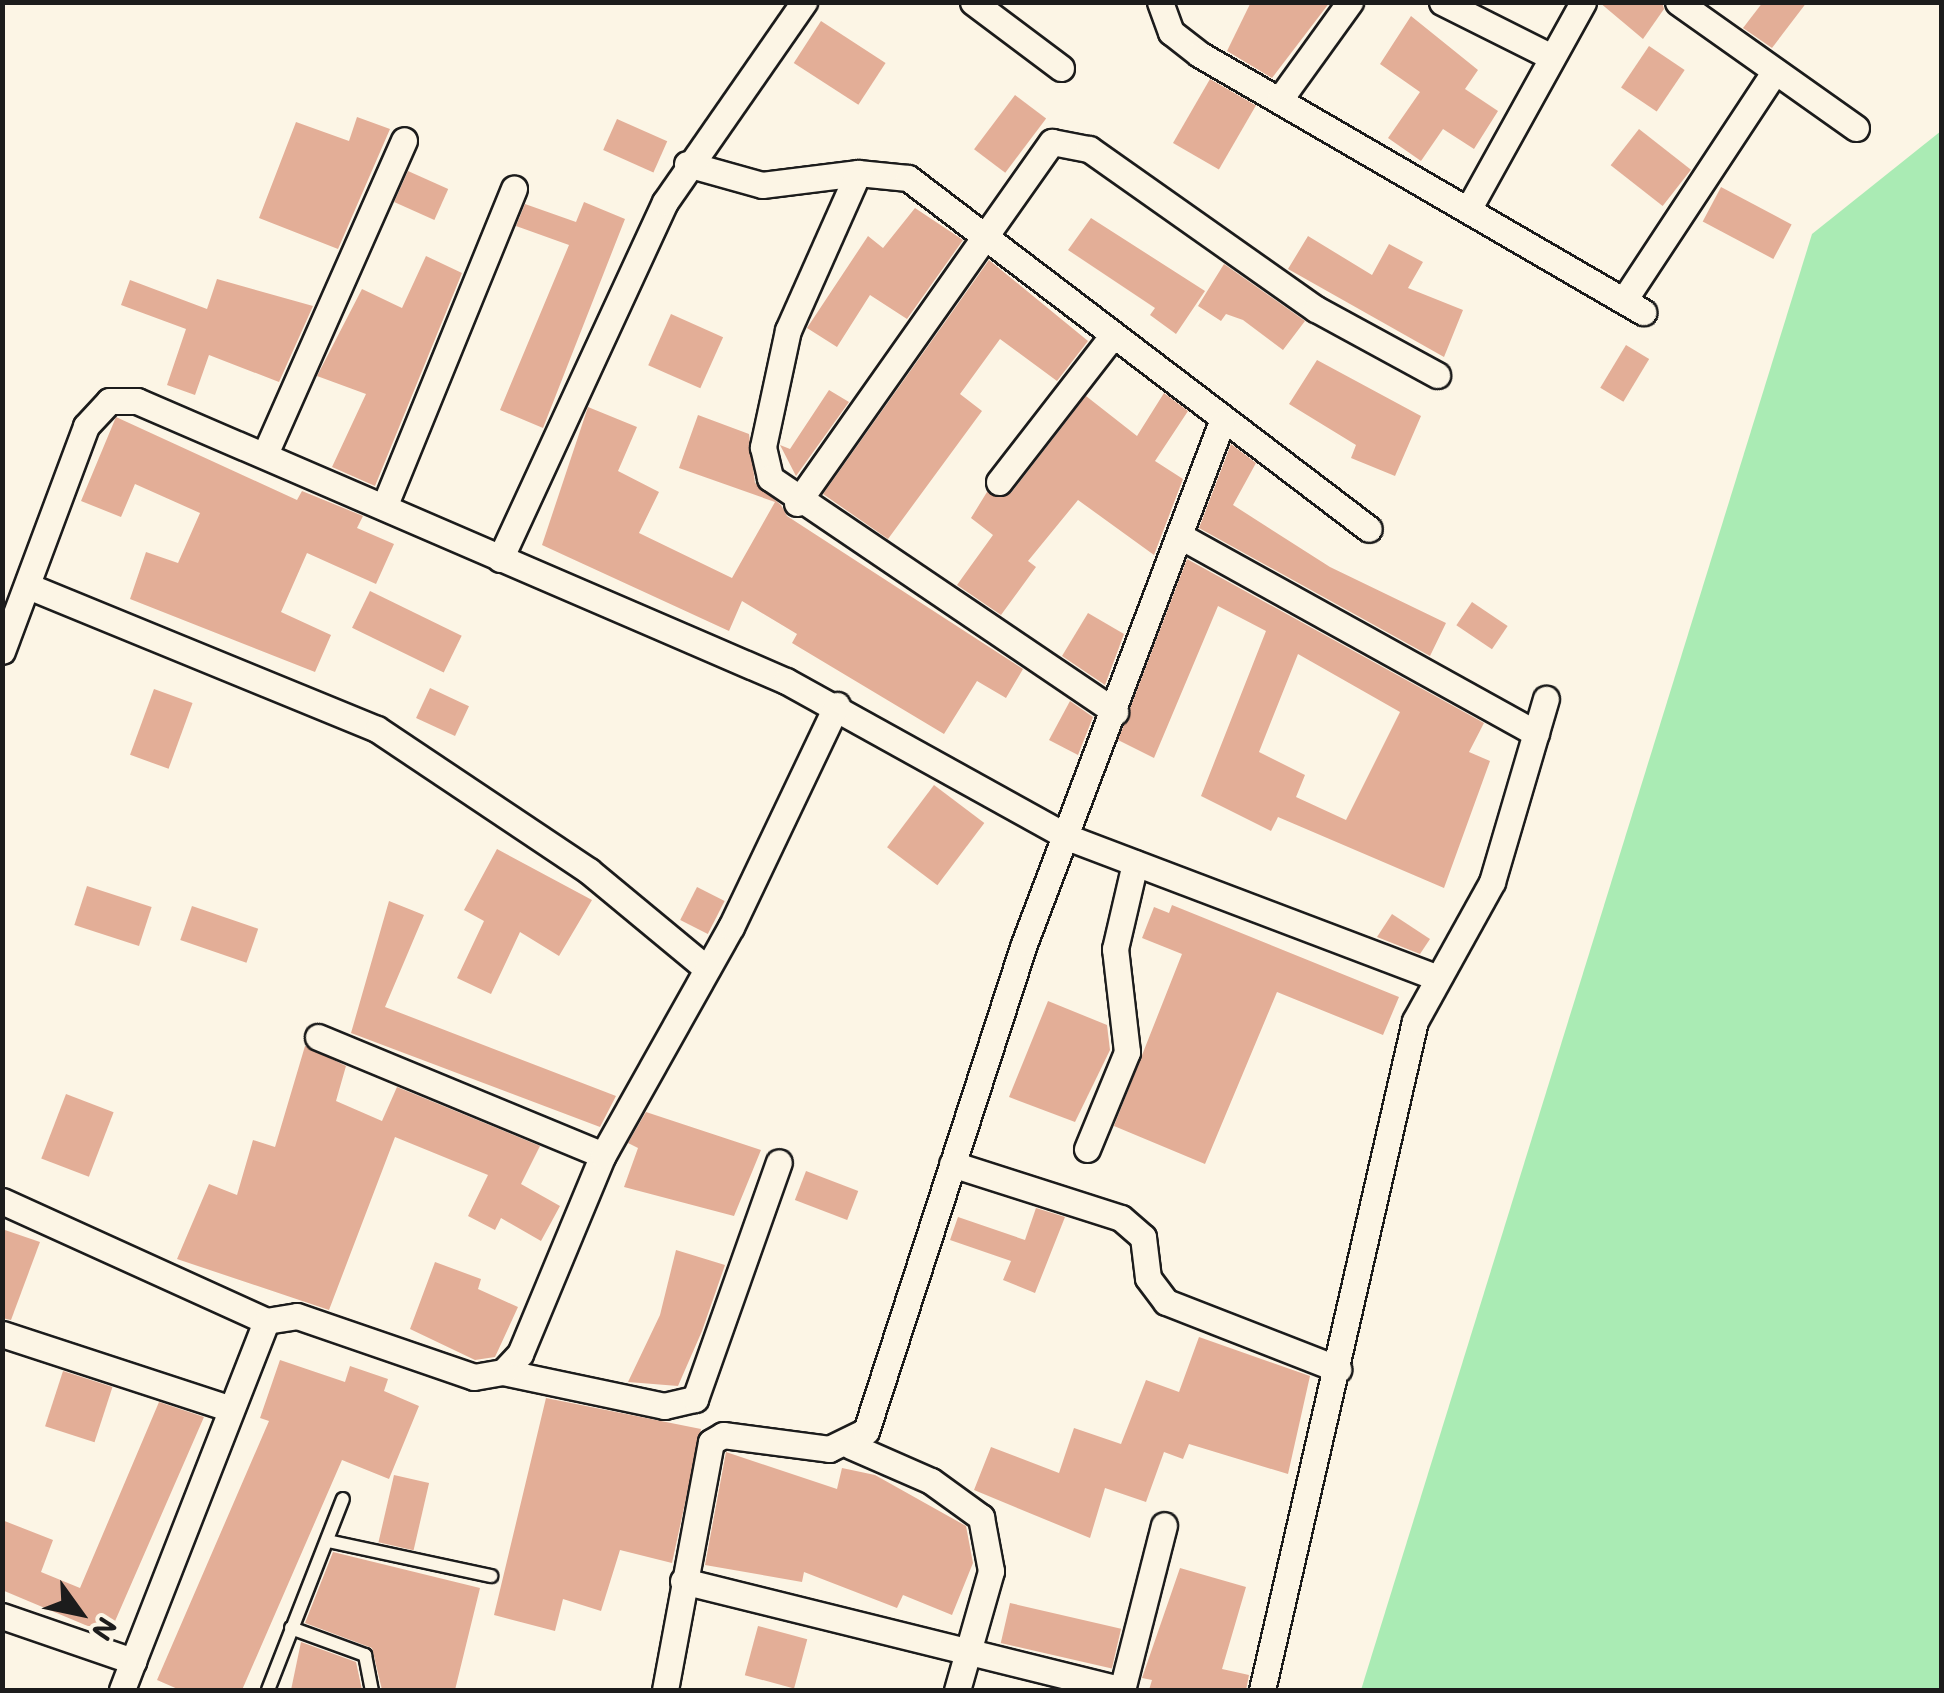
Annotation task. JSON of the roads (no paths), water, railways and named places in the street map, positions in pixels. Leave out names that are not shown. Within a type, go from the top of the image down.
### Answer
[{"type":"street","points":[[500,558],[687,164],[804,2]]},
{"type":"street","points":[[974,2],[1060,68]]},
{"type":"street","points":[[1160,2],[1171,32],[1634,306],[1775,71]]},
{"type":"street","points":[[1280,99],[1350,2]]},
{"type":"street","points":[[1442,2],[1552,58]]},
{"type":"street","points":[[1469,208],[1583,2]]},
{"type":"street","points":[[1678,2],[1856,128]]},
{"type":"street","points":[[265,454],[404,140]]},
{"type":"street","points":[[798,503],[1039,156],[1067,140],[1316,309],[1437,375]]},
{"type":"street","points":[[687,164],[762,185],[858,173],[908,178],[986,236],[1110,340],[1369,529]]},
{"type":"street","points":[[858,173],[788,330],[763,447],[770,478],[798,503],[1115,712]]},
{"type":"street","points":[[384,507],[514,188]]},
{"type":"street","points":[[1000,482],[1110,340]]},
{"type":"street","points":[[4,642],[86,426],[108,401],[175,413],[837,705],[1067,837],[1433,976]]},
{"type":"street","points":[[850,1446],[866,1431],[952,1164],[1067,837],[1221,424]]},
{"type":"street","points":[[1180,536],[1536,734]]},
{"type":"street","points":[[28,586],[376,729],[589,871],[707,970]]},
{"type":"street","points":[[1262,1690],[1415,1021],[1433,976],[1492,882],[1546,700]]},
{"type":"street","points":[[503,1372],[520,1354],[603,1155],[707,970],[837,705]]},
{"type":"street","points":[[1088,1149],[1127,1052],[1115,949],[1136,863]]},
{"type":"street","points":[[318,1037],[603,1155]]},
{"type":"street","points":[[2,1201],[266,1322],[297,1316],[474,1377],[503,1372],[664,1406],[695,1399],[779,1162]]},
{"type":"street","points":[[952,1164],[1121,1218],[1143,1237],[1148,1278],[1166,1302],[1338,1369]]},
{"type":"street","points":[[122,1690],[226,1407],[266,1322]]},
{"type":"street","points":[[2,1334],[226,1407]]},
{"type":"street","points":[[666,1690],[711,1442],[723,1435],[850,1446],[931,1481],[982,1517],[991,1571],[957,1690]]},
{"type":"street","points":[[683,1581],[1122,1690],[1164,1525]]},
{"type":"street","points":[[2,1616],[133,1661]]},
{"type":"lane","points":[[268,1690],[343,1499]]},
{"type":"lane","points":[[328,1541],[491,1576]]},
{"type":"lane","points":[[291,1628],[365,1656],[372,1690]]}]
